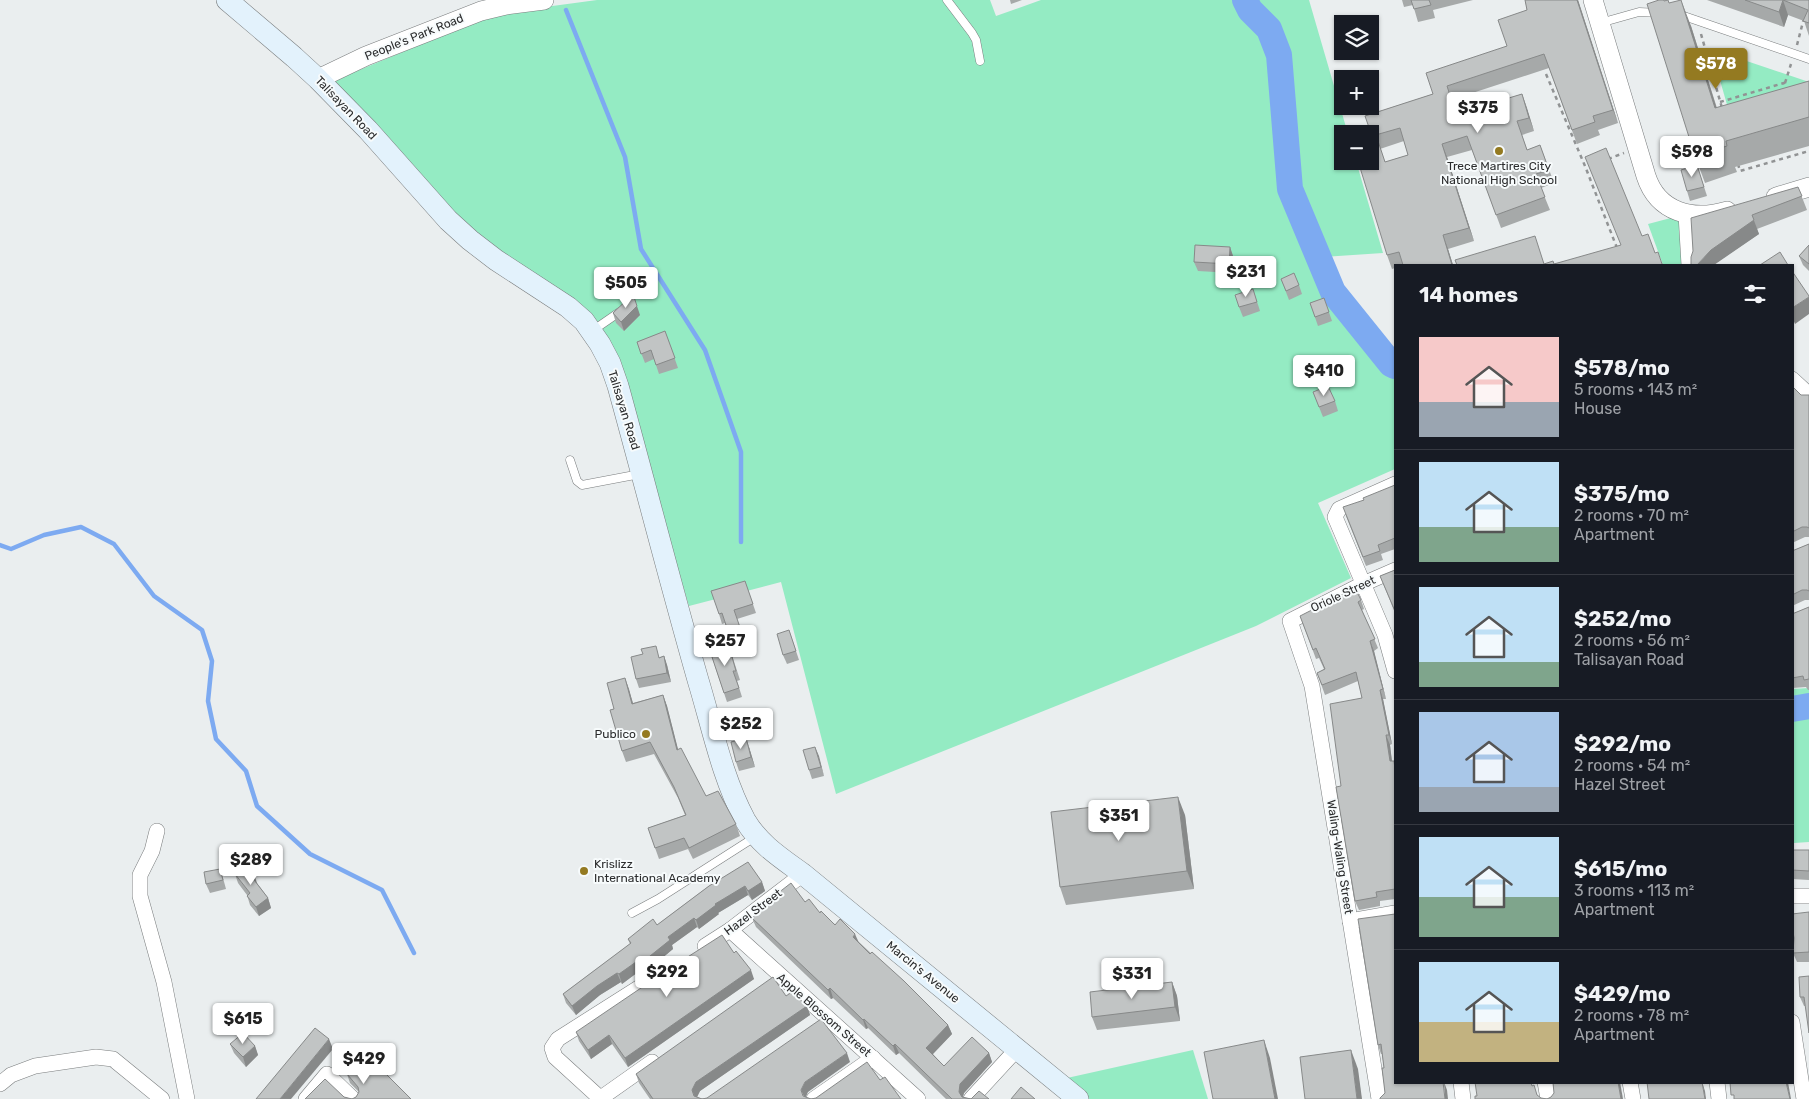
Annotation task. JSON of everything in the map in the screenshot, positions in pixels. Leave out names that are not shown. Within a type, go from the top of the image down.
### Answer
[{"type":"main road","name":"Talisayan Road","points":[[227,0],[318,79],[368,130],[448,220],[496,260],[568,307],[584,321],[591,331],[610,363],[618,386],[724,770],[746,821],[761,841]]},
{"type":"main road","name":"Marcin's Avenue","points":[[761,841],[1078,1099]]},
{"type":"street","name":"People's Park Road","points":[[318,79],[366,56],[481,11],[506,5],[544,0]]},
{"type":"street","points":[[1593,0],[1648,184],[1654,194],[1663,203],[1686,214],[1714,214],[1742,206]]},
{"type":"street","points":[[1761,201],[1809,187]]},
{"type":"street","points":[[1686,214],[1689,264]]},
{"type":"street","points":[[1794,382],[1809,397]]},
{"type":"street","points":[[1394,484],[1339,509],[1335,515],[1385,635],[1394,667]]},
{"type":"street","name":"Oriole Street","points":[[1292,618],[1394,570]]},
{"type":"street","name":"Waling-Waling Street","points":[[1292,618],[1290,623],[1312,686],[1379,1099]]},
{"type":"street","points":[[157,831],[152,851],[140,875],[140,896],[164,982],[187,1099]]},
{"type":"street","name":"Hazel Street","points":[[601,1099],[555,1057],[552,1048],[558,1040],[730,930],[803,874]]},
{"type":"street","points":[[1794,896],[1809,896]]},
{"type":"street","points":[[1350,920],[1394,913]]},
{"type":"street","name":"Apple Blossom Street","points":[[730,930],[773,977],[821,1019],[873,1058],[918,1099]]},
{"type":"street","points":[[1794,1035],[1804,1099]]},
{"type":"street","points":[[971,1099],[1017,1049]]},
{"type":"street","points":[[601,1099],[665,1053]]},
{"type":"street","points":[[0,1084],[11,1075],[35,1066],[96,1057],[113,1059],[162,1099]]},
{"type":"street","points":[[814,1099],[873,1058]]},
{"type":"street","points":[[306,1099],[327,1074],[353,1099]]},
{"type":"street","points":[[1461,1084],[1463,1099]]},
{"type":"street","points":[[1545,1084],[1548,1099]]},
{"type":"street","points":[[1630,1084],[1633,1099]]},
{"type":"street","points":[[1716,1084],[1719,1099]]},
{"type":"lane","points":[[948,0],[976,40],[980,61]]},
{"type":"lane","points":[[1600,23],[1638,12],[1678,14],[1809,59]]},
{"type":"lane","points":[[591,331],[621,311]]},
{"type":"lane","points":[[570,460],[577,481],[580,484],[642,474]]},
{"type":"lane","points":[[632,913],[761,841]]},
{"type":"path","points":[[1798,43],[1804,17]]},
{"type":"path","points":[[1697,20],[1723,111]]},
{"type":"path","points":[[1546,74],[1618,250]]},
{"type":"path","points":[[1720,102],[1784,83],[1787,92]]},
{"type":"path","points":[[1602,160],[1637,149]]},
{"type":"path","points":[[1738,162],[1740,171],[1809,150]]},
{"type":"path","points":[[1585,166],[1594,163]]},
{"type":"green space","points":[[597,0],[990,0],[996,16],[1041,0],[1242,0],[1247,10],[1266,32],[1276,56],[1285,189],[1329,294],[1390,367],[1394,369],[1394,469],[1318,503],[1351,578],[1256,626],[836,794],[781,582],[689,606],[611,356],[455,219],[333,81],[501,13]]},
{"type":"green space","points":[[1250,0],[1309,0],[1334,86],[1334,115],[1342,115],[1345,125],[1334,125],[1334,170],[1359,170],[1383,253],[1323,257],[1296,190],[1286,55],[1269,21]]},
{"type":"green space","points":[[1711,49],[1809,82],[1734,129]]},
{"type":"green space","points":[[1686,214],[1690,264],[1663,264],[1648,224]]},
{"type":"green space","points":[[1809,688],[1809,842],[1794,843],[1794,689]]},
{"type":"green space","points":[[1193,1050],[1208,1099],[1087,1099],[1067,1078]]},
{"type":"building","points":[[1411,0],[1429,0],[1431,5],[1414,9]]},
{"type":"building","points":[[1525,0],[1577,0],[1613,110],[1593,116],[1595,122],[1572,130],[1544,54],[1447,86],[1456,114],[1522,94],[1529,118],[1517,121],[1527,150],[1540,145],[1549,170],[1536,174],[1545,197],[1496,215],[1467,136],[1442,144],[1469,228],[1443,235],[1452,264],[1403,264],[1399,252],[1387,255],[1361,170],[1379,170],[1379,144],[1385,162],[1408,155],[1400,128],[1379,134],[1379,125],[1368,125],[1365,116],[1379,115],[1379,111],[1433,94],[1426,73],[1507,46],[1498,20],[1527,10]]},
{"type":"building","points":[[1659,0],[1668,0],[1669,3],[1681,0],[1715,108],[1809,81],[1809,117],[1726,141],[1727,146],[1695,156],[1647,4]]},
{"type":"building","points":[[1745,0],[1783,0],[1779,12]]},
{"type":"building","points":[[1783,0],[1809,0],[1809,23],[1803,21],[1808,10]]},
{"type":"building","points":[[1606,148],[1642,236],[1648,234],[1655,253],[1658,252],[1662,264],[1554,264],[1621,245],[1585,157]]},
{"type":"building","points":[[1697,165],[1704,187],[1687,191],[1681,170]]},
{"type":"building","points":[[1798,187],[1802,196],[1752,215],[1754,220],[1711,250],[1698,264],[1691,264],[1693,251],[1691,218]]},
{"type":"building","points":[[1535,236],[1544,264],[1457,264],[1455,260]]},
{"type":"building","points":[[1195,245],[1230,247],[1229,264],[1194,262]]},
{"type":"building","points":[[1809,245],[1809,264],[1799,256]]},
{"type":"building","points":[[1780,252],[1787,264],[1762,264]]},
{"type":"building","points":[[1294,273],[1299,285],[1286,291],[1281,279]]},
{"type":"building","points":[[1794,274],[1809,296],[1794,307]]},
{"type":"building","points":[[1253,289],[1257,302],[1239,307],[1235,295]]},
{"type":"building","points":[[633,294],[637,306],[621,322],[613,313]]},
{"type":"building","points":[[1324,298],[1329,312],[1315,317],[1310,303]]},
{"type":"building","points":[[665,331],[675,358],[656,365],[651,350],[641,354],[637,342]]},
{"type":"building","points":[[1328,386],[1335,401],[1319,407],[1313,392]]},
{"type":"building","points":[[1794,388],[1801,395],[1809,395],[1809,528],[1802,527],[1794,531]]},
{"type":"building","points":[[1394,485],[1394,538],[1378,545],[1380,551],[1363,557],[1343,507],[1364,500],[1363,498]]},
{"type":"building","points":[[1809,544],[1809,591],[1802,590],[1794,594],[1794,550]]},
{"type":"building","points":[[1394,570],[1394,609],[1380,576]]},
{"type":"building","points":[[745,581],[753,604],[734,610],[743,636],[731,640],[722,613],[719,614],[711,591]]},
{"type":"building","points":[[1355,588],[1361,600],[1358,602],[1375,639],[1370,641],[1383,689],[1380,690],[1389,735],[1386,735],[1390,761],[1394,761],[1394,889],[1376,892],[1377,897],[1355,901],[1336,787],[1341,786],[1330,704],[1362,698],[1356,672],[1322,685],[1317,673],[1325,669],[1316,648],[1313,650],[1300,616]]},
{"type":"building","points":[[1809,607],[1809,679],[1804,680],[1803,676],[1794,678],[1794,613]]},
{"type":"building","points":[[789,630],[796,651],[783,655],[777,634]]},
{"type":"building","points":[[728,643],[736,671],[733,671],[739,688],[724,693],[709,648]]},
{"type":"building","points":[[656,646],[659,658],[664,656],[667,673],[636,679],[631,657],[643,654],[641,649]]},
{"type":"building","points":[[625,678],[632,704],[663,695],[677,750],[681,748],[706,796],[718,791],[736,824],[689,848],[684,838],[655,848],[648,828],[686,815],[674,787],[650,742],[622,751],[610,710],[614,709],[607,683]]},
{"type":"building","points":[[746,738],[751,757],[736,762],[731,742]]},
{"type":"building","points":[[815,747],[821,767],[809,770],[803,750]]},
{"type":"building","points":[[1178,797],[1187,871],[1060,887],[1051,812]]},
{"type":"building","points":[[1794,850],[1809,850],[1809,871],[1794,870]]},
{"type":"building","points":[[748,862],[762,882],[748,891],[745,886],[715,904],[696,920],[694,918],[668,937],[670,940],[645,960],[643,957],[619,974],[617,973],[572,1006],[563,994],[631,943],[628,939],[653,919],[657,925],[709,886]]},
{"type":"building","points":[[247,865],[254,874],[251,876],[268,898],[256,907],[247,896],[250,893],[235,874]]},
{"type":"building","points":[[220,869],[223,880],[206,884],[204,872]]},
{"type":"building","points":[[791,883],[805,902],[809,899],[820,913],[821,911],[835,925],[840,919],[855,934],[853,937],[870,954],[872,952],[904,981],[948,1025],[926,1048],[944,1066],[972,1037],[989,1053],[960,1084],[959,1092],[962,1097],[971,1099],[952,1099],[895,1044],[893,1046],[830,988],[828,990],[752,918],[773,897]]},
{"type":"building","points":[[1809,912],[1809,952],[1794,953],[1794,914]]},
{"type":"building","points":[[1394,914],[1394,1084],[1443,1084],[1445,1099],[1380,1099],[1385,1093],[1382,1068],[1384,1068],[1381,1044],[1378,1045],[1358,919]]},
{"type":"building","points":[[722,935],[734,953],[736,951],[751,970],[625,1058],[609,1035],[588,1050],[576,1032]]},
{"type":"building","points":[[1809,976],[1809,1033],[1804,997],[1800,997],[1799,977]]},
{"type":"building","points":[[773,977],[786,996],[792,992],[807,1006],[696,1082],[692,1090],[694,1096],[702,1099],[653,1099],[636,1074]]},
{"type":"building","points":[[1172,982],[1175,1007],[1092,1017],[1090,992]]},
{"type":"building","points":[[821,1019],[847,1053],[805,1082],[801,1090],[803,1096],[811,1099],[702,1099],[707,1098]]},
{"type":"building","points":[[315,1028],[329,1039],[280,1099],[256,1099]]},
{"type":"building","points":[[243,1033],[255,1046],[243,1057],[230,1044]]},
{"type":"building","points":[[1264,1040],[1275,1099],[1213,1099],[1204,1052]]},
{"type":"building","points":[[1351,1050],[1357,1099],[1305,1099],[1300,1057]]},
{"type":"building","points":[[367,1055],[411,1099],[352,1099],[359,1092],[358,1087],[347,1074]]},
{"type":"building","points":[[867,1062],[880,1080],[885,1077],[901,1099],[811,1099],[816,1098]]},
{"type":"building","points":[[325,1079],[344,1097],[352,1099],[305,1099]]},
{"type":"building","points":[[1475,1084],[1532,1084],[1532,1086],[1534,1085],[1537,1095],[1547,1099],[1475,1099],[1475,1096],[1477,1096]]},
{"type":"building","points":[[1553,1084],[1618,1084],[1621,1099],[1547,1099],[1554,1093]]},
{"type":"building","points":[[1647,1084],[1702,1084],[1705,1099],[1649,1099]]},
{"type":"building","points":[[1730,1084],[1786,1084],[1790,1099],[1734,1099],[1734,1095],[1731,1095]]},
{"type":"building","points":[[1021,1087],[1035,1099],[1011,1099]]},
{"type":"building","points":[[979,1091],[989,1099],[971,1099]]},
{"type":"waterway","points":[[1245,0],[1250,10],[1269,29],[1279,55],[1290,189],[1333,292],[1394,366]]},
{"type":"waterway","points":[[566,10],[625,157],[641,249],[705,350],[741,452],[741,542]]},
{"type":"waterway","points":[[0,545],[11,549],[44,535],[81,527],[114,544],[154,596],[202,630],[212,661],[208,701],[216,739],[246,771],[257,806],[310,854],[382,890],[414,953]]},
{"type":"waterway","points":[[1794,709],[1809,706]]},
{"type":"place","name":"Trece Martires City National High School","points":[[1499,151]]},
{"type":"place","name":"Publico","points":[[646,734]]},
{"type":"place","name":"Krislizz International Academy","points":[[584,871]]}]
